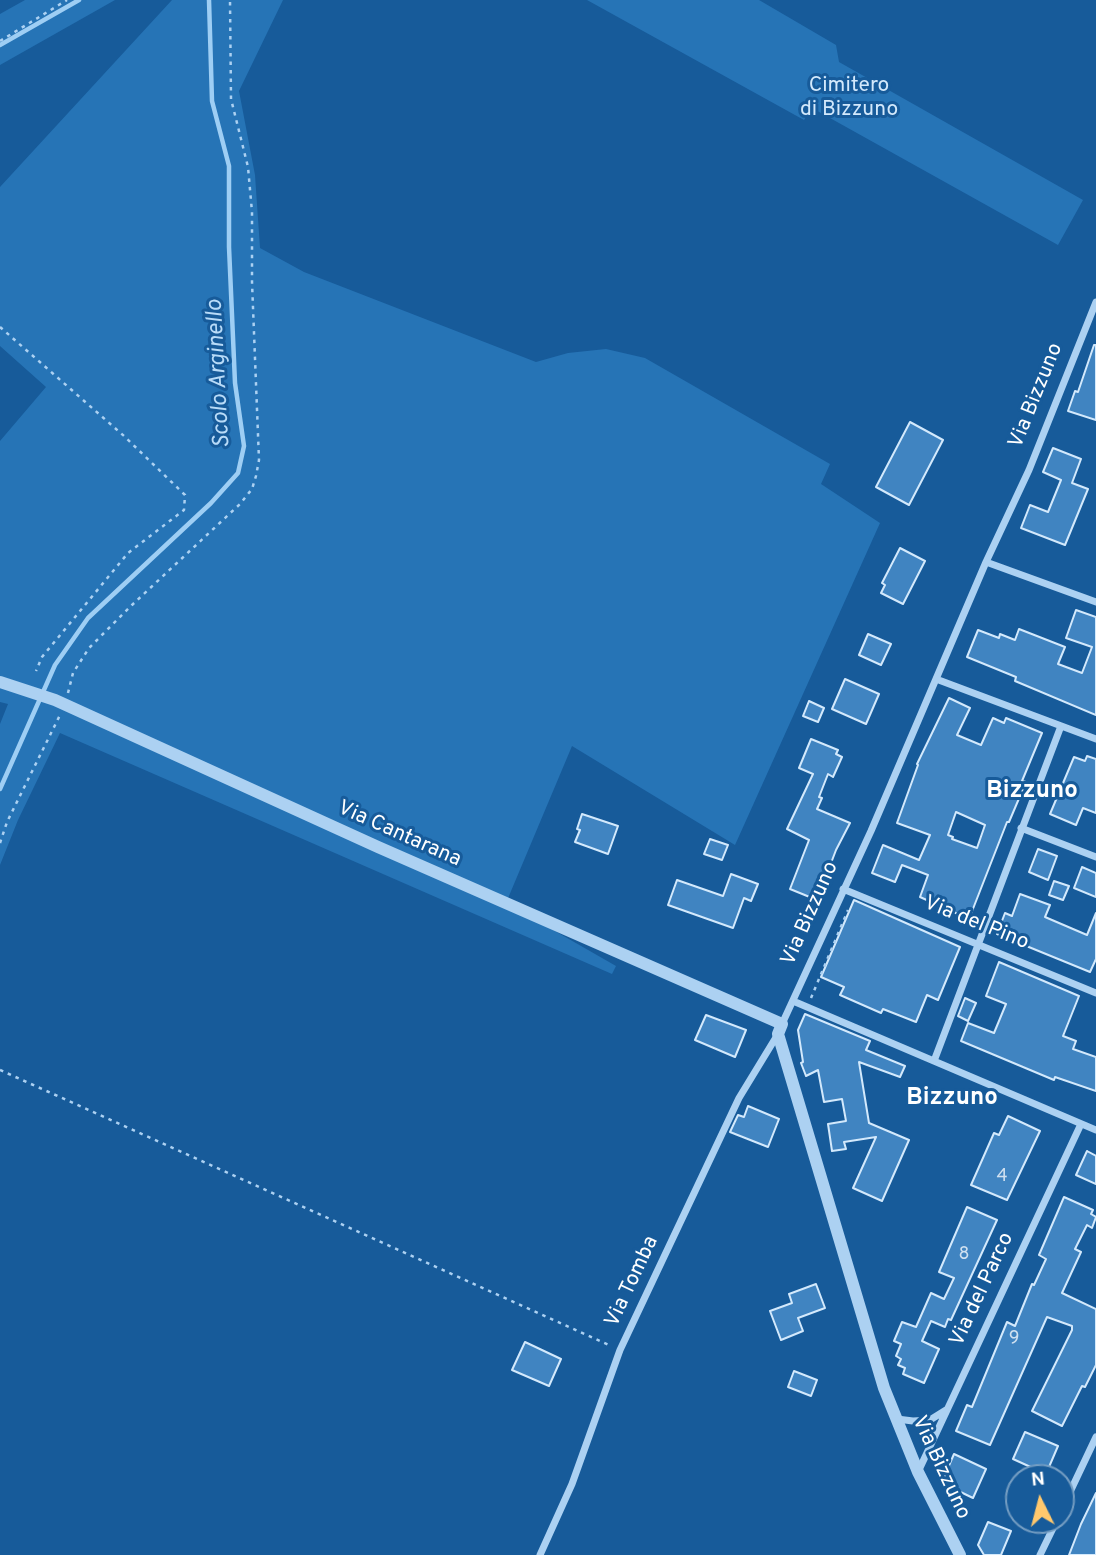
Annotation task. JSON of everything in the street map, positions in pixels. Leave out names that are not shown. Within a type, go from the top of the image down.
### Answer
[{"type":"street","name":"Via Bizzuno","points":[[960,1555],[918,1472],[884,1388],[780,1029],[871,831],[986,562],[1029,470],[1096,302]]},
{"type":"street","points":[[986,562],[1096,602]]},
{"type":"street","points":[[936,679],[1096,740]]},
{"type":"street","name":"Via Cantarana","points":[[0,682],[65,705],[780,1029]]},
{"type":"street","points":[[934,1061],[1061,726]]},
{"type":"street","points":[[1021,828],[1096,857]]},
{"type":"street","name":"Via del Pino","points":[[843,889],[1096,993]]},
{"type":"street","points":[[793,1001],[1096,1130]]},
{"type":"street","name":"Via Tomba","points":[[540,1555],[572,1484],[620,1350],[739,1098],[780,1029]]},
{"type":"street","name":"Via del Parco","points":[[918,1472],[1081,1124]]},
{"type":"street","points":[[897,1419],[930,1420],[947,1410]]},
{"type":"street","points":[[1075,1481],[1096,1437]]},
{"type":"street","points":[[1040,1555],[1050,1534]]},
{"type":"path","points":[[0,41],[66,0]]},
{"type":"path","points":[[0,843],[7,822],[65,705],[73,673],[89,648],[240,504],[252,489],[256,476],[259,460],[252,212],[248,167],[231,99],[230,0]]},
{"type":"path","points":[[0,327],[124,436],[185,495],[184,510],[128,553],[42,657],[36,671]]},
{"type":"path","points":[[0,1070],[620,1350]]},
{"type":"green space","points":[[25,0],[115,0],[0,65],[0,14]]},
{"type":"green space","points":[[172,0],[283,0],[239,91],[255,175],[260,248],[304,272],[536,362],[568,353],[606,349],[645,358],[830,464],[821,484],[880,523],[735,845],[572,746],[506,903],[616,966],[612,974],[60,733],[18,820],[0,865],[0,724],[8,704],[0,702],[0,441],[46,387],[0,346],[0,187]]},
{"type":"green space","name":"Cimitero di Bizzuno","points":[[587,0],[759,0],[836,45],[839,62],[1083,200],[1058,245],[812,108],[804,120]]},
{"type":"building","points":[[1094,345],[1096,420],[1068,411],[1075,391],[1078,392]]},
{"type":"building","points":[[910,422],[943,440],[909,505],[876,487]]},
{"type":"building","points":[[1053,448],[1081,459],[1072,483],[1088,489],[1065,545],[1021,528],[1030,505],[1048,512],[1061,480],[1043,472]]},
{"type":"building","points":[[900,548],[925,561],[903,604],[881,593],[885,585],[882,583]]},
{"type":"building","points":[[1076,610],[1096,617],[1096,715],[1015,681],[1016,677],[967,657],[978,630],[999,638],[1000,634],[1015,640],[1019,629],[1065,647],[1058,664],[1082,673],[1092,647],[1066,638]]},
{"type":"building","points":[[868,634],[891,644],[881,665],[859,655]]},
{"type":"building","points":[[845,679],[879,694],[866,724],[832,709]]},
{"type":"building","points":[[949,698],[970,708],[957,735],[981,745],[993,718],[1004,723],[1006,718],[1042,733],[1022,781],[1026,782],[1007,822],[969,919],[920,897],[928,875],[902,865],[895,882],[872,873],[883,845],[919,860],[930,835],[897,823],[917,764]],"holes":[[[956,812],[985,825],[977,848],[948,835]]]},
{"type":"building","points":[[809,701],[824,708],[818,722],[803,716]]},
{"type":"building","points":[[811,739],[838,750],[836,754],[842,757],[833,777],[828,774],[817,809],[850,823],[836,850],[817,900],[790,889],[809,840],[787,829],[813,774],[799,768]]},
{"type":"building","points":[[1087,756],[1096,759],[1096,813],[1083,808],[1076,825],[1050,814],[1074,757],[1085,761]]},
{"type":"building","points":[[582,814],[618,826],[608,854],[575,842]]},
{"type":"building","points":[[710,839],[728,845],[722,860],[704,854]]},
{"type":"building","points":[[1038,849],[1057,856],[1048,880],[1029,872]]},
{"type":"building","points":[[1082,867],[1096,873],[1096,897],[1074,888]]},
{"type":"building","points":[[731,874],[758,884],[751,901],[744,898],[733,928],[668,905],[677,880],[723,896]]},
{"type":"building","points":[[1054,881],[1069,886],[1063,900],[1049,895]]},
{"type":"building","points":[[1020,894],[1050,905],[1045,917],[1087,935],[1096,913],[1096,959],[1090,972],[997,934],[1005,913],[1012,916]]},
{"type":"building","points":[[854,900],[960,947],[938,1000],[927,995],[916,1022],[883,1009],[881,1013],[840,995],[844,987],[821,977]]},
{"type":"building","points":[[999,962],[1079,996],[1063,1036],[1076,1041],[1073,1049],[1096,1057],[1096,1091],[1055,1077],[1054,1080],[961,1041],[968,1023],[994,1033],[1006,1004],[986,996]]},
{"type":"building","points":[[965,998],[976,1003],[968,1021],[958,1016]]},
{"type":"building","points":[[805,1014],[870,1041],[866,1050],[905,1066],[900,1077],[859,1062],[869,1123],[909,1140],[882,1201],[853,1188],[876,1137],[844,1142],[846,1149],[832,1151],[828,1124],[846,1121],[842,1099],[824,1102],[818,1070],[806,1076],[801,1063],[798,1030]]},
{"type":"building","points":[[706,1015],[746,1030],[735,1057],[695,1040]]},
{"type":"building","points":[[748,1106],[779,1119],[768,1147],[730,1132],[738,1115],[744,1117]]},
{"type":"building","points":[[1008,1116],[1040,1131],[1007,1200],[971,1185],[994,1133],[999,1135]]},
{"type":"building","points":[[1087,1151],[1096,1156],[1096,1184],[1076,1175]]},
{"type":"building","points":[[1064,1197],[1093,1210],[1091,1214],[1096,1217],[1092,1228],[1087,1225],[1075,1249],[1081,1252],[1062,1293],[1096,1309],[1096,1365],[1062,1426],[1032,1411],[1072,1330],[1072,1326],[1047,1317],[990,1445],[956,1431],[967,1405],[972,1407],[1007,1322],[1015,1326],[1032,1284],[1034,1285],[1046,1259],[1039,1255]]},
{"type":"building","points":[[967,1207],[997,1220],[951,1320],[948,1319],[945,1327],[931,1321],[922,1341],[939,1349],[924,1383],[903,1374],[905,1368],[898,1365],[901,1359],[896,1356],[901,1344],[894,1341],[902,1322],[916,1327],[931,1293],[944,1299],[954,1278],[939,1272]]},
{"type":"building","points":[[816,1284],[825,1308],[798,1318],[803,1331],[781,1340],[770,1311],[792,1303],[789,1294]]},
{"type":"building","points":[[525,1342],[561,1359],[549,1386],[512,1370]]},
{"type":"building","points":[[794,1371],[817,1380],[811,1396],[788,1387]]},
{"type":"building","points":[[1025,1432],[1058,1446],[1050,1464],[1024,1464],[1013,1459]]},
{"type":"building","points":[[954,1454],[986,1469],[973,1498],[946,1485],[948,1479],[944,1477]]},
{"type":"building","points":[[1096,1493],[1096,1555],[1069,1555],[1081,1524]]},
{"type":"building","points":[[988,1522],[1005,1529],[1005,1534],[1010,1534],[1001,1555],[984,1555],[978,1545]]},
{"type":"waterway","points":[[0,45],[79,0]]},
{"type":"waterway","name":"Scolo Arginello","points":[[0,789],[55,665],[88,618],[211,503],[238,473],[244,446],[235,383],[229,247],[229,166],[212,101],[209,0]]},
{"type":"district","name":"Bizzuno","points":[[1032,792]]},
{"type":"district","name":"Bizzuno","points":[[952,1099]]}]
